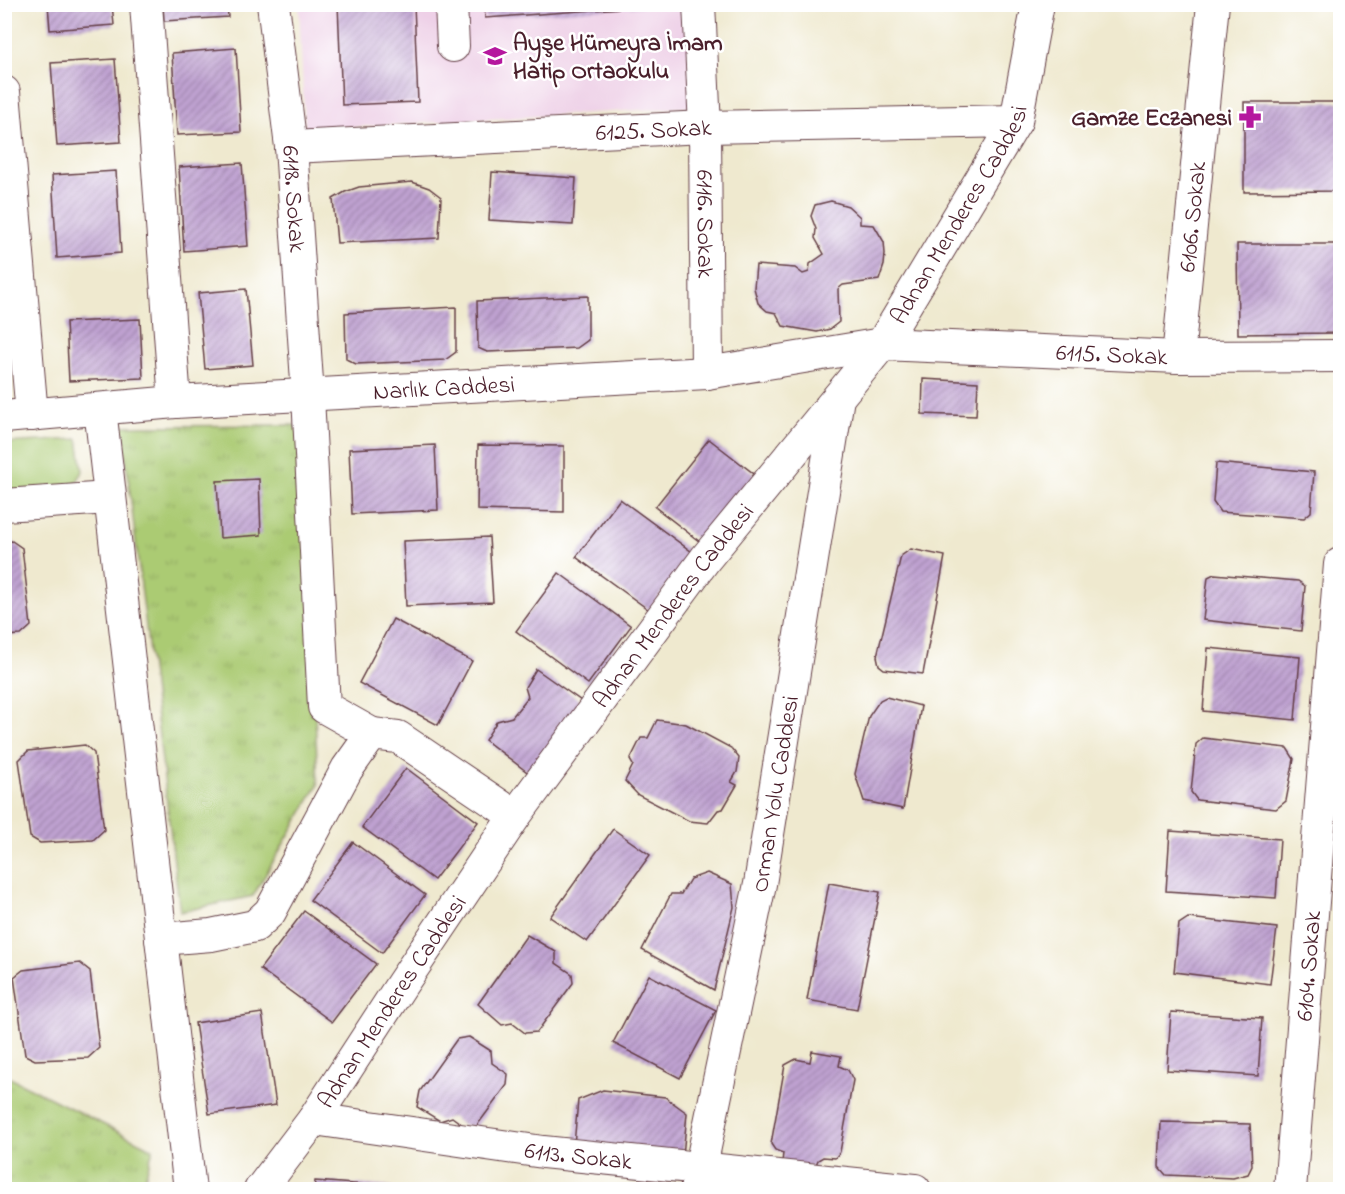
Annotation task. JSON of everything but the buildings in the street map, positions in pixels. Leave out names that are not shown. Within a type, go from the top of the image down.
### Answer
[{"type":"street","points":[[146,4],[175,402]]},
{"type":"street","name":"6118. Sokak","points":[[273,4],[291,147],[308,396],[324,707],[372,734]]},
{"type":"street","points":[[451,4],[453,46]]},
{"type":"street","name":"6116. Sokak","points":[[699,4],[705,127],[707,373]]},
{"type":"street","name":"Adnan Menderes Caddesi","points":[[260,1190],[314,1119],[515,816],[706,558],[882,344],[1016,121],[1038,4]]},
{"type":"street","name":"6106. Sokak","points":[[1178,357],[1213,4]]},
{"type":"street","points":[[4,92],[18,416]]},
{"type":"street","name":"6125. Sokak","points":[[291,147],[705,127],[1016,121]]},
{"type":"street","name":"Narlık Caddesi","points":[[18,416],[175,402],[707,373],[882,344]]},
{"type":"street","name":"6115. Sokak","points":[[882,344],[1178,357],[1341,356]]},
{"type":"street","name":"Orman Yolu Caddesi","points":[[698,1178],[760,884],[838,397]]},
{"type":"street","points":[[100,409],[190,1190]]},
{"type":"street","points":[[4,505],[109,498]]},
{"type":"street","name":"6104. Sokak","points":[[1290,1190],[1341,564]]},
{"type":"street","points":[[161,939],[211,935],[255,926],[270,912],[347,769],[372,734],[398,737],[515,816]]},
{"type":"street","name":"6113. Sokak","points":[[314,1119],[543,1152],[698,1178],[915,1190]]},
{"type":"shaded area","name":"Ayşe Hümeyra İmam Hatip Ortaokulu","points":[[299,5],[687,5],[692,107],[305,130]]},
{"type":"green space","points":[[303,425],[318,785],[253,896],[180,912],[122,426]]},
{"type":"green space","points":[[78,439],[83,471],[75,485],[5,496],[4,443]]},
{"type":"green space","points":[[4,1075],[153,1149],[142,1189],[5,1189]]},
{"type":"place","name":"Ayşe Hümeyra İmam Hatip Ortaokulu","points":[[495,56]]},
{"type":"place","name":"Gamze Eczanesi","points":[[1250,117]]}]
